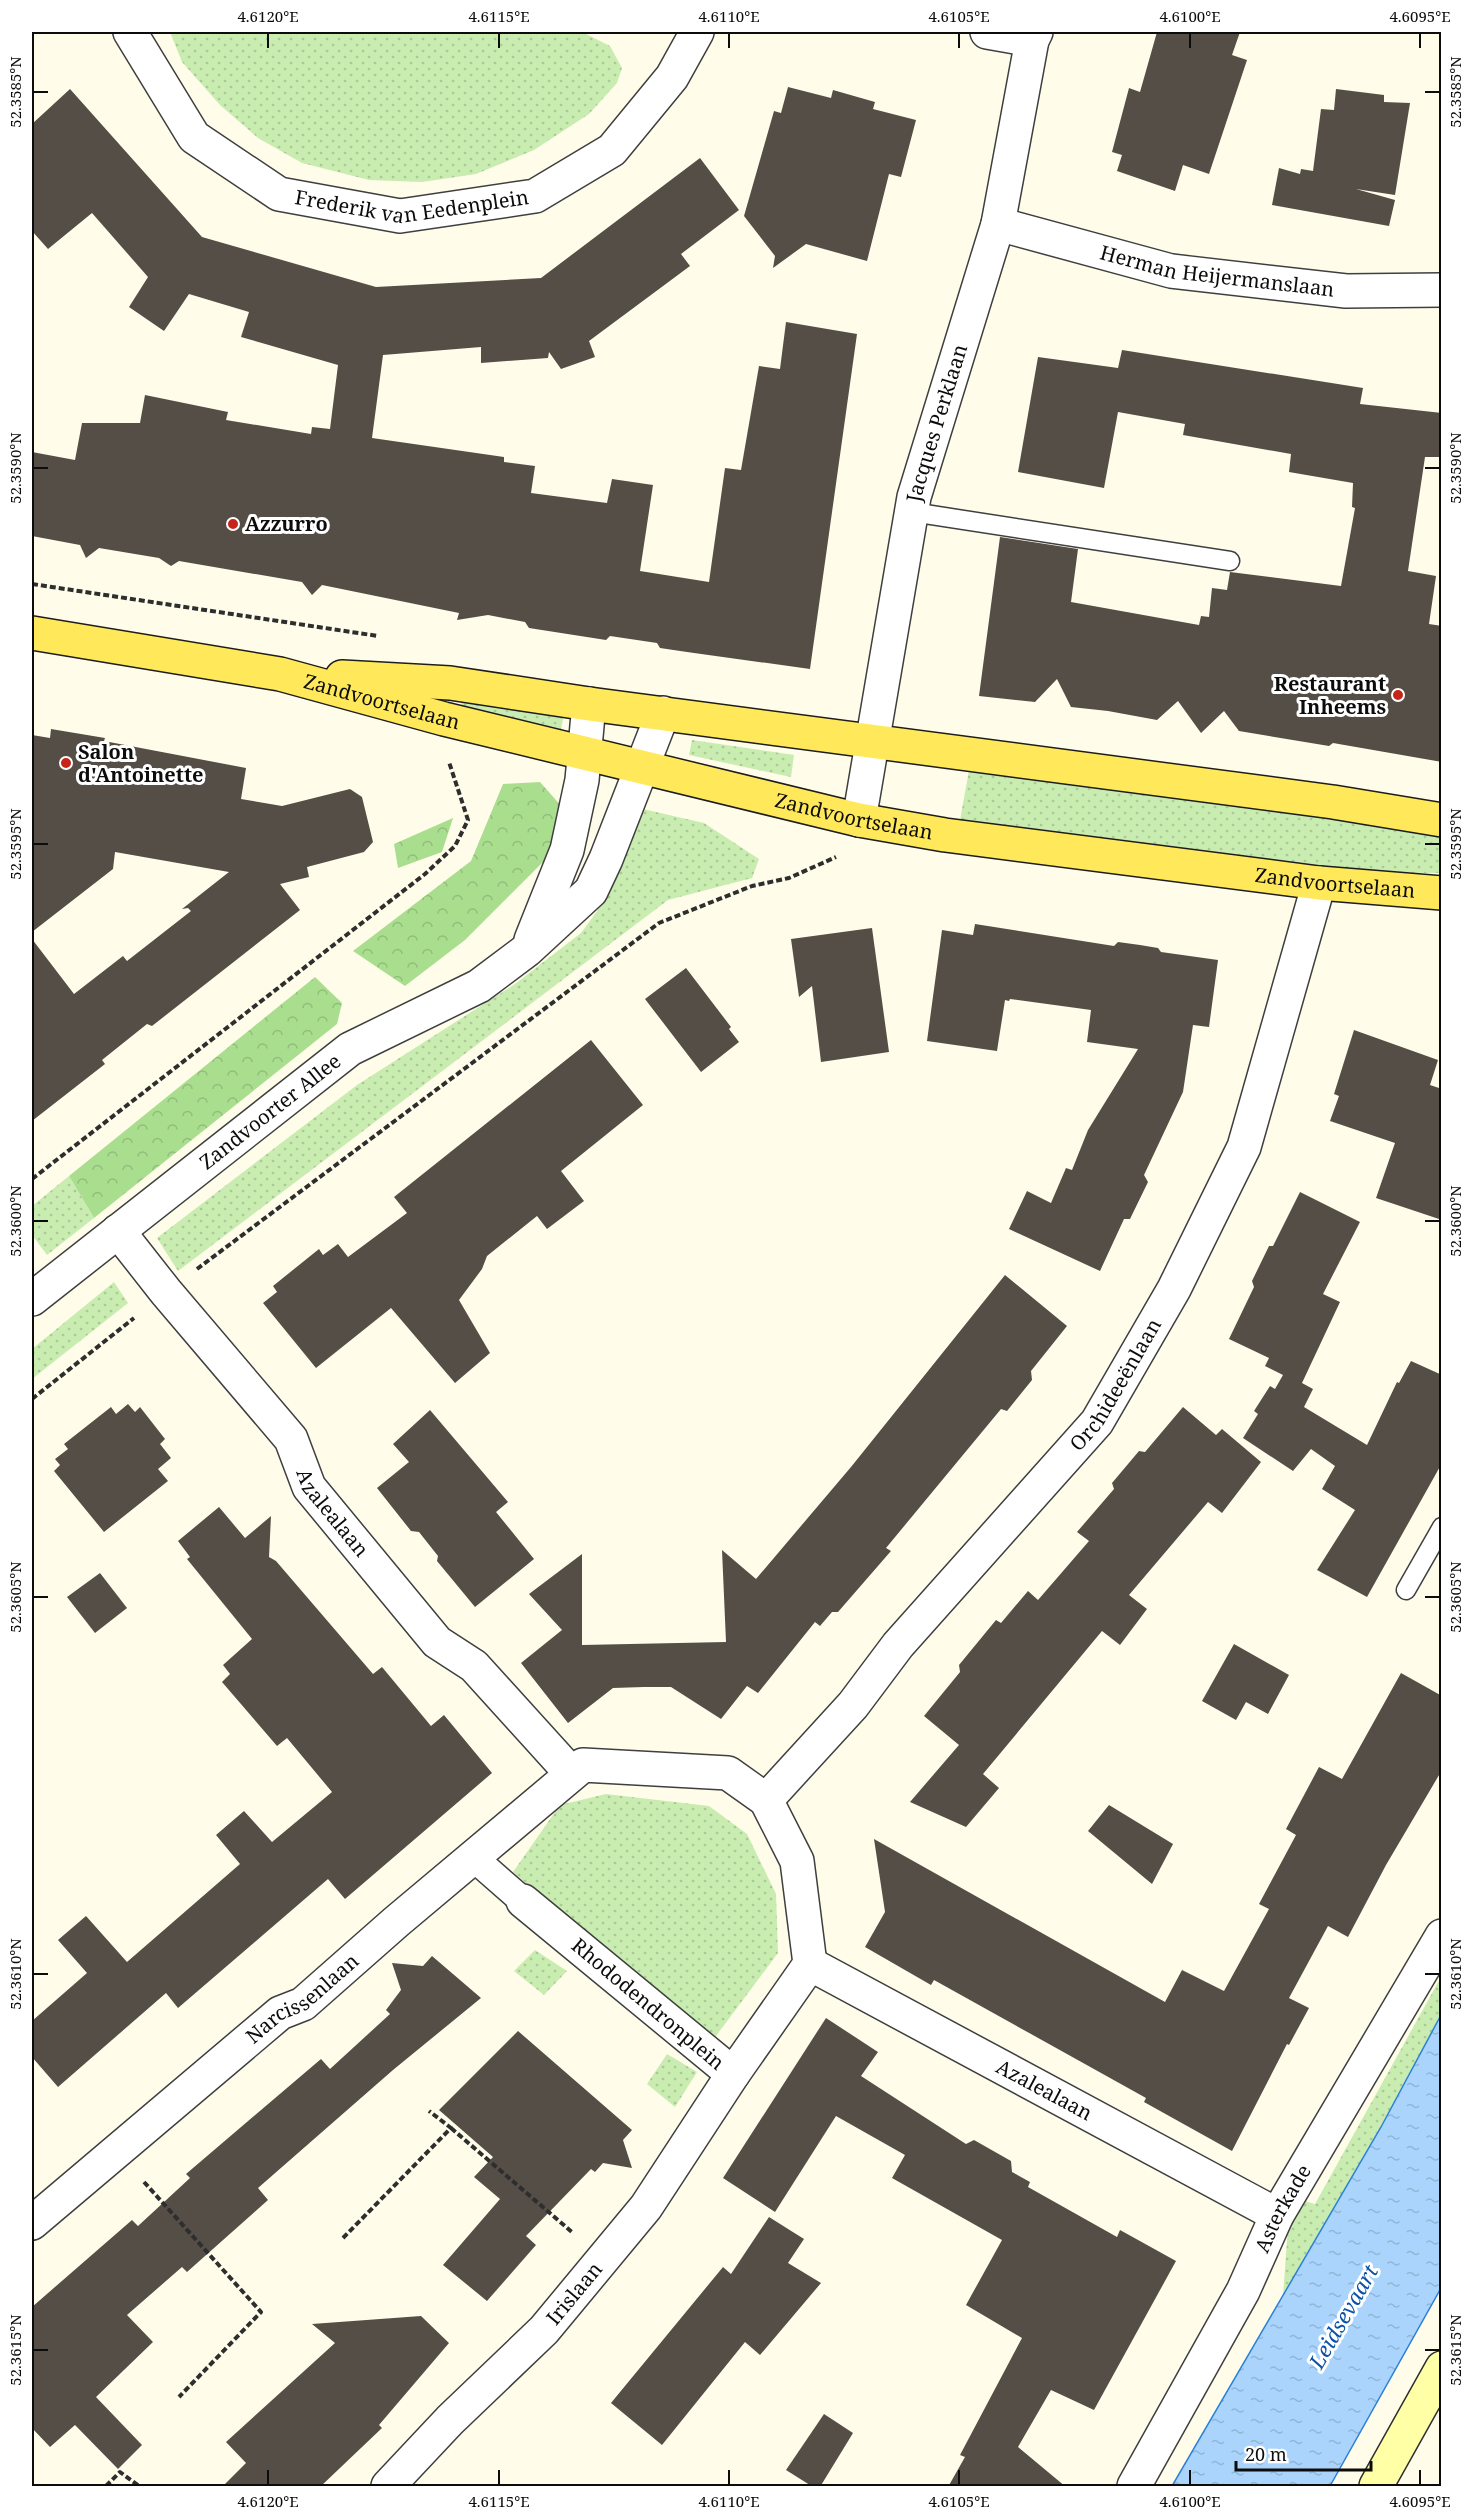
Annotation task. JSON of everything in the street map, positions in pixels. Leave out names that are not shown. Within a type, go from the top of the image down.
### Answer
[{"type":"main road","name":"Zandvoortselaan","points":[[32,633],[280,674],[444,719],[859,820],[945,835],[1319,883],[1442,893]]},
{"type":"main road","name":"Zandvoortselaan","points":[[280,674],[450,682],[589,704],[1333,802],[1442,820]]},
{"type":"main road","points":[[1376,2487],[1442,2368]]},
{"type":"street","name":"Frederik van Eedenplein","points":[[130,32],[194,137],[279,194],[400,216],[536,196],[612,150],[672,76],[697,32]]},
{"type":"street","points":[[987,32],[1034,36]]},
{"type":"street","name":"Jacques Perklaan","points":[[859,820],[912,512],[998,224],[1034,36]]},
{"type":"street","name":"Herman Heijermanslaan","points":[[998,224],[1172,271],[1346,291],[1442,290]]},
{"type":"street","points":[[527,950],[567,850],[584,754],[589,704]]},
{"type":"street","name":"Zandvoorter Allee","points":[[34,1290],[118,1231],[350,1049],[479,986],[527,950],[591,891],[663,713]]},
{"type":"street","name":"Orchideeënlaan","points":[[766,1800],[853,1705],[898,1645],[1097,1422],[1174,1288],[1244,1147],[1319,883]]},
{"type":"street","name":"Azalealaan","points":[[118,1231],[166,1292],[291,1439],[309,1486],[437,1642],[474,1666],[571,1773]]},
{"type":"street","points":[[571,1773],[583,1765],[728,1773],[766,1800],[797,1861],[810,1964]]},
{"type":"street","name":"Narcissenlaan","points":[[32,2223],[280,2013],[303,2004],[571,1773]]},
{"type":"street","name":"Rhododendronplein","points":[[474,1858],[733,2074],[810,1964]]},
{"type":"street","name":"Asterkade","points":[[1134,2487],[1243,2290],[1276,2215],[1442,1936]]},
{"type":"street","name":"Azalealaan","points":[[810,1964],[1276,2215]]},
{"type":"street","name":"Irislaan","points":[[388,2487],[450,2420],[544,2330],[646,2207],[733,2074]]},
{"type":"lane","points":[[912,512],[1230,561]]},
{"type":"lane","points":[[1406,1590],[1442,1527]]},
{"type":"path","points":[[32,1179],[416,881],[455,846],[468,820],[454,773],[441,744],[444,719]]},
{"type":"path","points":[[32,1399],[166,1292],[659,923],[752,886],[789,878],[843,854]]},
{"type":"path","points":[[429,2111],[603,2259]]},
{"type":"path","points":[[343,2238],[451,2128]]},
{"type":"path","points":[[116,2151],[261,2312],[179,2397]]},
{"type":"path","points":[[106,2487],[120,2472],[139,2487]]},
{"type":"green space","points":[[170,32],[582,32],[610,46],[622,68],[617,83],[589,114],[534,150],[476,174],[422,182],[369,180],[302,163],[258,138],[220,105],[182,62]]},
{"type":"green space","points":[[462,699],[564,714],[560,734],[460,713]]},
{"type":"green space","points":[[692,740],[794,755],[791,777],[689,755]]},
{"type":"green space","points":[[970,765],[1441,834],[1441,873],[1288,872],[960,820]]},
{"type":"green space","points":[[540,782],[563,808],[559,831],[547,858],[465,940],[405,986],[353,951],[471,861],[503,784]]},
{"type":"green space","points":[[643,809],[704,823],[759,859],[752,878],[668,900],[178,1271],[157,1238],[357,1085],[515,984],[581,933],[609,895]]},
{"type":"green space","points":[[453,818],[442,852],[398,868],[394,844]]},
{"type":"green space","points":[[315,977],[342,1003],[337,1024],[94,1218],[69,1176]]},
{"type":"green space","points":[[69,1176],[94,1218],[47,1255],[32,1235],[32,1206]]},
{"type":"green space","points":[[114,1282],[128,1303],[32,1379],[32,1349]]},
{"type":"green space","points":[[606,1794],[709,1806],[747,1834],[776,1894],[778,1953],[710,2044],[513,1872],[560,1805]]},
{"type":"green space","points":[[535,1950],[567,1971],[544,1995],[514,1971]]},
{"type":"green space","points":[[1441,1977],[1441,2021],[1283,2296],[1288,2227],[1301,2200],[1315,2204]]},
{"type":"green space","points":[[667,2054],[697,2072],[675,2107],[647,2084]]},
{"type":"water","name":"Leidsevaart","points":[[1441,2015],[1441,2288],[1330,2486],[1172,2486],[1381,2127]]},
{"type":"building","points":[[1157,32],[1240,32],[1232,55],[1247,60],[1209,174],[1183,165],[1175,191],[1117,171],[1122,155],[1112,152],[1129,88],[1140,92]]},
{"type":"building","points":[[788,87],[831,98],[833,90],[875,102],[873,109],[916,120],[901,177],[889,174],[867,261],[806,244],[773,268],[775,256],[744,216],[774,111],[781,113]]},
{"type":"building","points":[[70,89],[202,237],[376,287],[541,278],[700,158],[739,210],[681,254],[690,266],[589,341],[595,357],[561,369],[549,352],[548,358],[481,363],[481,347],[383,355],[372,438],[504,457],[504,462],[535,466],[531,493],[607,503],[612,479],[653,485],[640,571],[709,582],[725,468],[741,470],[759,366],[780,369],[786,322],[857,334],[810,669],[660,648],[657,643],[610,636],[606,640],[529,628],[525,622],[488,615],[457,620],[459,613],[322,585],[312,595],[302,582],[179,561],[171,566],[159,558],[99,548],[86,558],[80,545],[32,536],[32,452],[75,460],[82,423],[140,423],[145,395],[228,412],[226,420],[311,434],[312,427],[330,429],[338,365],[241,337],[249,312],[189,294],[164,331],[129,307],[148,277],[92,213],[48,249],[32,231],[32,124]]},
{"type":"building","points":[[1336,89],[1384,95],[1384,102],[1410,103],[1395,195],[1356,189],[1395,200],[1389,226],[1272,205],[1279,168],[1300,174],[1301,169],[1313,171],[1321,109],[1334,110]]},
{"type":"building","points":[[1122,350],[1363,388],[1360,404],[1442,413],[1442,457],[1425,457],[1408,571],[1436,576],[1429,624],[1442,626],[1442,762],[1333,743],[1329,746],[1239,731],[1224,711],[1201,733],[1178,701],[1157,720],[1071,707],[1057,679],[1035,702],[979,696],[1000,537],[1078,549],[1071,602],[1199,625],[1201,616],[1209,617],[1212,588],[1227,590],[1230,572],[1341,586],[1355,508],[1352,507],[1353,483],[1289,472],[1291,454],[1183,435],[1185,424],[1118,412],[1104,488],[1018,472],[1038,357],[1118,368]]},
{"type":"building","points":[[51,729],[246,768],[241,799],[282,806],[350,789],[362,797],[373,842],[364,852],[307,867],[309,877],[280,884],[300,910],[152,1026],[147,1024],[102,1060],[105,1064],[32,1121],[32,939],[74,994],[123,956],[127,961],[191,911],[188,908],[182,909],[229,872],[115,852],[113,869],[32,932],[32,735],[50,738]]},
{"type":"building","points":[[975,924],[1114,946],[1118,942],[1140,945],[1158,948],[1161,952],[1218,960],[1209,1027],[1193,1025],[1183,1092],[1144,1175],[1148,1182],[1130,1219],[1124,1219],[1100,1271],[1009,1229],[1027,1191],[1051,1203],[1066,1168],[1072,1170],[1088,1130],[1138,1049],[1087,1042],[1091,1010],[1010,999],[1005,1000],[997,1051],[927,1041],[942,930],[973,935]]},
{"type":"building","points":[[872,928],[889,1052],[821,1062],[812,986],[799,997],[791,939]]},
{"type":"building","points":[[686,968],[731,1027],[729,1029],[739,1042],[701,1072],[645,999]]},
{"type":"building","points":[[1354,1030],[1438,1060],[1430,1085],[1442,1089],[1442,1220],[1376,1198],[1395,1143],[1330,1121],[1339,1096],[1334,1094]]},
{"type":"building","points":[[591,1040],[643,1105],[561,1171],[584,1201],[547,1229],[537,1216],[487,1256],[482,1269],[459,1300],[490,1353],[455,1383],[391,1308],[316,1368],[263,1303],[277,1292],[273,1286],[319,1249],[323,1255],[338,1244],[348,1257],[407,1213],[394,1197]]},
{"type":"building","points":[[1300,1192],[1360,1222],[1323,1294],[1340,1302],[1302,1383],[1313,1389],[1304,1407],[1367,1445],[1397,1382],[1399,1383],[1411,1361],[1442,1375],[1442,1463],[1367,1597],[1317,1570],[1355,1510],[1322,1489],[1335,1466],[1311,1449],[1293,1471],[1243,1438],[1258,1414],[1254,1411],[1270,1386],[1275,1389],[1283,1375],[1265,1366],[1269,1358],[1229,1339],[1254,1287],[1252,1281],[1269,1246],[1273,1246]]},
{"type":"building","points":[[1005,1275],[1067,1326],[1031,1371],[1032,1380],[1007,1411],[1001,1409],[886,1548],[891,1551],[838,1612],[832,1612],[820,1626],[815,1622],[758,1693],[747,1686],[721,1719],[671,1687],[644,1687],[613,1688],[568,1723],[521,1663],[562,1630],[529,1594],[582,1554],[582,1645],[726,1642],[722,1550],[756,1579],[851,1467]]},
{"type":"building","points":[[128,1404],[135,1412],[140,1407],[165,1439],[160,1444],[171,1458],[158,1469],[168,1481],[104,1532],[54,1471],[60,1465],[55,1459],[68,1449],[64,1444],[111,1407],[116,1414]]},
{"type":"building","points":[[1183,1407],[1216,1435],[1222,1429],[1261,1462],[1222,1513],[1208,1502],[1129,1595],[1147,1609],[1120,1645],[1102,1631],[983,1774],[999,1788],[966,1827],[910,1802],[959,1745],[924,1716],[960,1672],[959,1665],[996,1620],[1001,1623],[1028,1591],[1038,1600],[1089,1541],[1077,1532],[1114,1489],[1112,1483],[1139,1451],[1145,1452]]},
{"type":"building","points":[[430,1410],[508,1502],[496,1512],[534,1559],[475,1607],[437,1561],[438,1556],[419,1532],[411,1531],[377,1488],[409,1462],[393,1444]]},
{"type":"building","points":[[219,1507],[245,1538],[271,1516],[269,1557],[276,1561],[373,1674],[382,1667],[431,1726],[444,1715],[492,1773],[345,1899],[328,1879],[178,2008],[166,1993],[58,2087],[32,2057],[32,2021],[87,1973],[58,1940],[86,1916],[127,1962],[240,1864],[216,1835],[244,1811],[272,1842],[332,1792],[287,1738],[277,1746],[222,1682],[230,1674],[223,1665],[252,1639],[187,1559],[190,1557],[178,1541]]},
{"type":"building","points":[[100,1573],[127,1608],[95,1633],[67,1597]]},
{"type":"building","points":[[1234,1644],[1289,1675],[1268,1714],[1246,1702],[1236,1720],[1202,1701]]},
{"type":"building","points":[[1401,1673],[1442,1696],[1442,1770],[1386,1865],[1348,1937],[1328,1926],[1289,1998],[1309,2008],[1289,2045],[1287,2044],[1232,2151],[1144,2102],[1146,2098],[934,1980],[931,1985],[865,1947],[885,1912],[874,1839],[1165,2002],[1182,1970],[1224,1991],[1269,1909],[1259,1904],[1296,1835],[1286,1829],[1319,1767],[1342,1779]]},
{"type":"building","points":[[1109,1805],[1173,1844],[1152,1884],[1088,1831]]},
{"type":"building","points":[[432,1956],[481,1998],[393,2070],[258,2188],[268,2200],[187,2272],[182,2267],[127,2315],[153,2342],[96,2397],[142,2445],[118,2469],[75,2425],[50,2447],[32,2428],[32,2307],[132,2220],[138,2226],[190,2178],[186,2174],[321,2059],[330,2069],[390,2014],[386,2010],[401,1990],[392,1963],[423,1966]]},
{"type":"building","points":[[826,2018],[878,2052],[861,2076],[966,2144],[974,2140],[1011,2161],[1012,2172],[1030,2182],[1028,2187],[1117,2237],[1120,2230],[1176,2261],[1094,2410],[1051,2390],[1018,2447],[1066,2487],[948,2487],[965,2457],[960,2455],[1022,2338],[966,2305],[1002,2240],[892,2178],[905,2155],[836,2116],[775,2212],[723,2178]]},
{"type":"building","points":[[518,2031],[632,2130],[623,2140],[632,2168],[603,2163],[595,2172],[591,2169],[526,2236],[536,2245],[487,2301],[443,2265],[500,2199],[474,2177],[493,2157],[439,2110]]},
{"type":"building","points":[[769,2217],[804,2239],[788,2263],[821,2283],[760,2355],[745,2342],[662,2445],[611,2403],[723,2267],[731,2274]]},
{"type":"building","points":[[421,2316],[449,2343],[379,2425],[382,2428],[320,2487],[222,2487],[246,2463],[226,2442],[335,2343],[312,2324]]},
{"type":"building","points":[[824,2414],[853,2433],[820,2487],[813,2487],[786,2470]]},
{"type":"place","name":"Azzurro","points":[[233,524]]},
{"type":"place","name":"Restaurant Inheems","points":[[1398,695]]},
{"type":"place","name":"Salon d'Antoinette","points":[[66,763]]}]
